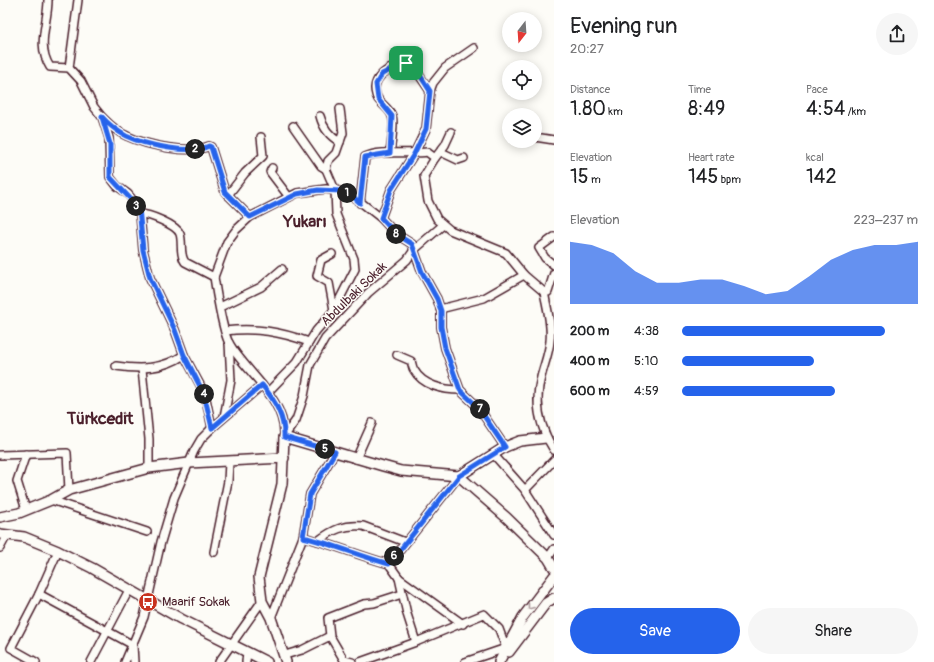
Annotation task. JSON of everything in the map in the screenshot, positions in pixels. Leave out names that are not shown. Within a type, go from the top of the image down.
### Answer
[{"type":"street","points":[[48,0],[42,38],[45,60],[50,67],[69,68],[81,81],[94,107],[102,117],[119,132],[149,143],[179,148],[211,147],[225,192],[250,217]]},
{"type":"street","points":[[69,68],[78,0]]},
{"type":"street","points":[[381,218],[391,190],[414,154],[426,129],[430,91],[433,84],[445,68],[474,48]]},
{"type":"street","points":[[390,153],[392,116],[377,96],[376,84],[379,76],[393,68],[411,63],[430,91]]},
{"type":"street","points":[[326,169],[328,161],[336,153],[344,129],[340,109]]},
{"type":"street","points":[[320,116],[324,127],[332,137],[340,142]]},
{"type":"street","points":[[102,117],[110,144],[110,177],[117,186],[128,194],[139,208],[143,250],[150,278],[175,330],[184,355],[204,394],[212,428]]},
{"type":"street","points":[[268,392],[297,362],[316,331],[334,310],[355,269],[354,259],[336,214],[335,190],[326,169],[321,166],[293,126]]},
{"type":"street","points":[[451,132],[438,155],[425,173],[424,180],[428,201],[433,212],[443,225],[466,238],[506,253],[524,275],[549,293]]},
{"type":"street","points":[[228,195],[245,173],[263,156],[261,137]]},
{"type":"street","points":[[542,138],[554,140]]},
{"type":"street","points":[[360,203],[365,157],[390,153],[407,152],[414,154],[428,152],[458,160],[464,158]]},
{"type":"street","points":[[272,168],[270,172],[289,198]]},
{"type":"street","points":[[224,418],[231,380],[229,343],[225,331],[214,277],[227,242],[236,230],[250,217],[297,194],[326,189],[349,193],[381,218],[396,234],[412,244],[422,272],[440,309],[441,327],[445,348],[460,390],[478,407],[505,447]]},
{"type":"street","points":[[140,214],[155,218],[178,230],[184,260],[214,277]]},
{"type":"street","name":"Abdulbaki Sokak","points":[[284,437],[296,420],[304,396],[310,365],[325,339],[368,293],[407,260],[414,250],[443,225]]},
{"type":"street","points":[[554,237],[539,248],[545,258],[554,266]]},
{"type":"street","points":[[332,254],[321,260],[317,276],[329,283],[334,310]]},
{"type":"street","points":[[220,307],[261,286],[282,269]]},
{"type":"street","points":[[554,273],[549,293],[551,340],[541,378],[538,403],[539,414],[546,438],[554,450]]},
{"type":"street","points":[[440,309],[484,298],[524,275]]},
{"type":"street","points":[[225,331],[260,329],[285,334],[309,342]]},
{"type":"street","points":[[316,331],[325,339]]},
{"type":"street","points":[[229,343],[268,392],[283,421],[284,458],[282,484],[259,577],[262,601],[271,618],[285,658],[330,636]]},
{"type":"street","points":[[116,366],[142,369],[172,363],[184,355]]},
{"type":"street","points":[[397,355],[411,360],[414,370],[421,378],[435,387],[460,390]]},
{"type":"street","points":[[142,369],[149,438],[149,468]]},
{"type":"street","points":[[125,662],[133,645],[148,602],[161,542],[174,498],[189,463],[201,439],[262,385]]},
{"type":"street","points":[[356,459],[372,423]]},
{"type":"street","points":[[284,437],[401,471],[459,476],[507,518],[548,558],[554,568]]},
{"type":"street","points":[[389,564],[459,476],[505,447],[520,441],[546,438]]},
{"type":"street","points":[[271,618],[303,537],[310,494],[335,452]]},
{"type":"street","points":[[0,455],[67,453],[69,490]]},
{"type":"street","points":[[26,454],[17,481],[26,510]]},
{"type":"street","points":[[494,455],[525,490],[554,535]]},
{"type":"street","points":[[0,517],[26,510],[51,500],[69,490],[149,468],[189,463],[284,458]]},
{"type":"street","points":[[525,490],[554,460]]},
{"type":"street","points":[[214,552],[228,481],[229,462]]},
{"type":"street","points":[[51,500],[147,532]]},
{"type":"street","points":[[318,541],[345,525],[356,525],[363,526],[405,542]]},
{"type":"street","points":[[0,548],[4,534],[24,537],[58,551],[92,568],[148,602],[267,662]]},
{"type":"street","points":[[303,537],[389,564],[399,578],[463,624]]},
{"type":"street","points":[[548,558],[554,549]]},
{"type":"street","points":[[36,662],[11,648],[39,594],[58,551]]},
{"type":"street","points":[[465,662],[509,647],[523,617],[554,576]]},
{"type":"street","points":[[399,578],[402,594],[416,642]]},
{"type":"street","points":[[91,662],[129,590]]},
{"type":"street","points":[[39,594],[133,645]]},
{"type":"street","points":[[352,662],[344,660],[330,636],[328,618],[364,604],[374,603],[402,594]]},
{"type":"street","points":[[499,662],[509,647],[546,603],[554,598]]},
{"type":"street","points":[[218,662],[232,645],[262,601]]},
{"type":"street","points":[[360,662],[382,659],[416,642],[463,624],[484,614],[499,629],[509,647]]},
{"type":"street","points":[[133,645],[134,662]]},
{"type":"street","points":[[246,662],[247,652]]},
{"type":"place","name":"Maarif Sokak","points":[[148,602]]},
{"type":"district","name":"Yukarı","points":[[305,221]]},
{"type":"district","name":"Türkcedit","points":[[100,418]]},
{"type":"route","points":[[406,63],[413,64],[430,91],[428,117],[426,129],[414,154],[391,190],[381,218],[396,234],[408,240],[412,244],[422,272],[437,299],[441,311],[441,327],[445,348],[460,390],[478,407],[491,424],[505,447],[459,476],[389,564],[370,559],[327,543],[303,537],[305,515],[310,494],[335,452],[284,437],[285,428],[283,421],[268,392],[262,385],[212,428],[204,394],[184,355],[175,330],[150,278],[143,250],[139,208],[128,194],[117,186],[110,177],[110,144],[102,117],[111,126],[128,137],[149,143],[165,147],[179,148],[195,149],[209,146],[211,147],[225,192],[250,217],[291,196],[318,190],[326,189],[349,193],[360,203],[365,157],[368,155],[390,153],[392,116],[378,99],[376,91],[377,80],[379,76],[387,71],[406,63]]}]
